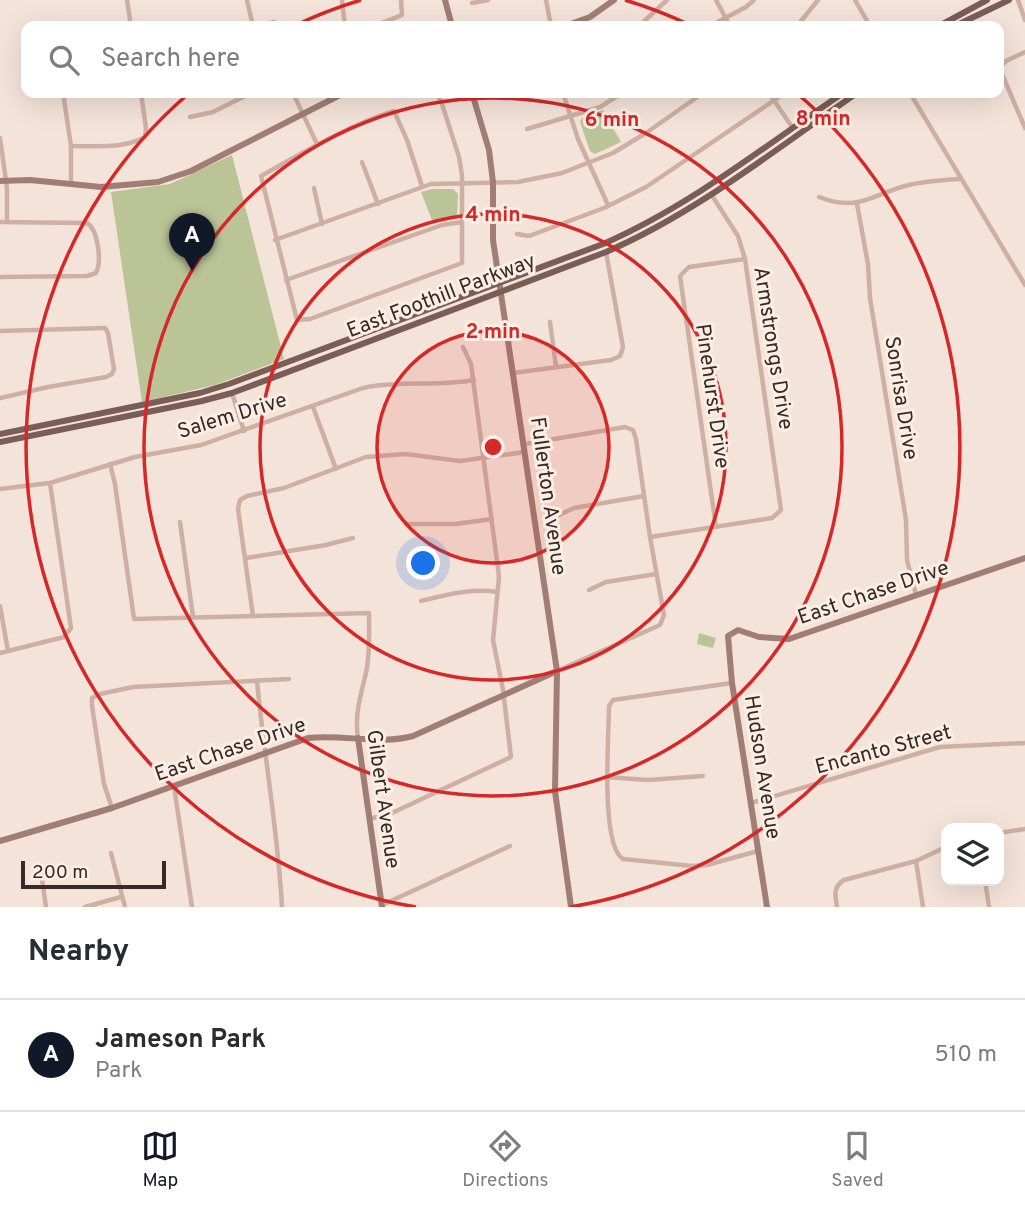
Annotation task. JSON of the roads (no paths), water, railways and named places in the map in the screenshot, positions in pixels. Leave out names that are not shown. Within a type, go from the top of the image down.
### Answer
[{"type":"main road","points":[[948,21],[987,0]]},
{"type":"main road","points":[[965,21],[1009,0]]},
{"type":"main road","name":"East Foothill Parkway","points":[[0,434],[209,390],[604,244],[661,217],[835,98]]},
{"type":"main road","name":"East Foothill Parkway","points":[[0,442],[232,393],[606,252],[665,224],[850,98]]},
{"type":"street","points":[[127,0],[130,21]]},
{"type":"street","points":[[247,0],[253,21]]},
{"type":"street","points":[[342,0],[344,21]]},
{"type":"street","points":[[387,21],[402,15],[401,0]]},
{"type":"street","points":[[445,0],[451,21]]},
{"type":"street","points":[[472,3],[488,0]]},
{"type":"street","points":[[546,0],[550,21]]},
{"type":"street","points":[[581,21],[590,18],[614,0]]},
{"type":"street","points":[[644,21],[667,0]]},
{"type":"street","points":[[716,0],[728,21]]},
{"type":"street","points":[[720,21],[754,0]]},
{"type":"street","points":[[801,21],[818,0]]},
{"type":"street","points":[[855,0],[867,21]]},
{"type":"street","points":[[1018,0],[1025,20]]},
{"type":"street","points":[[1004,63],[1025,52]]},
{"type":"street","points":[[1004,79],[1025,128]]},
{"type":"street","points":[[64,98],[71,146],[71,183]]},
{"type":"street","points":[[71,146],[110,146],[138,141],[145,136],[146,128],[142,98]]},
{"type":"street","points":[[190,117],[212,112],[241,98]]},
{"type":"street","points":[[295,98],[317,144]]},
{"type":"street","points":[[3,180],[101,187],[158,182],[191,171],[334,98]]},
{"type":"street","points":[[422,186],[394,111],[317,144],[261,176],[297,320],[310,319],[462,263],[463,184],[459,157],[439,98]]},
{"type":"street","name":"Fullerton Avenue","points":[[473,98],[489,149],[494,183],[493,240],[557,671],[555,791],[571,907]]},
{"type":"street","points":[[565,98],[608,206]]},
{"type":"street","points":[[527,129],[600,107],[614,98]]},
{"type":"street","points":[[275,240],[422,186],[518,182],[545,177],[589,163],[613,153],[646,133],[696,98]]},
{"type":"street","points":[[772,98],[792,127]]},
{"type":"street","points":[[517,234],[529,236],[608,206],[654,182],[778,98]]},
{"type":"street","points":[[913,98],[1025,285]]},
{"type":"street","points":[[0,139],[3,222],[87,223],[94,230],[99,267],[96,273],[87,276],[0,277]]},
{"type":"street","points":[[362,162],[378,204]]},
{"type":"street","points":[[819,197],[837,204],[857,204],[920,182],[961,179]]},
{"type":"street","points":[[314,188],[322,224]]},
{"type":"street","name":"Armstrongs Drive","points":[[711,194],[738,236],[745,259],[782,504],[779,514],[772,518],[716,527]]},
{"type":"street","name":"Sonrisa Drive","points":[[857,204],[906,520],[907,560],[916,596]]},
{"type":"street","points":[[286,280],[442,225],[462,222]]},
{"type":"street","points":[[513,373],[616,359],[622,352],[606,252]]},
{"type":"street","name":"Pinehurst Drive","points":[[716,527],[680,281],[683,271],[689,267],[745,259]]},
{"type":"street","points":[[550,322],[556,367]]},
{"type":"street","points":[[0,331],[105,328],[114,369],[112,374],[0,398]]},
{"type":"street","points":[[369,819],[392,813],[511,757],[494,640],[499,578],[474,380],[471,364],[463,347]]},
{"type":"street","name":"Salem Drive","points":[[0,489],[50,483],[135,457],[201,445],[380,384],[450,384],[474,380]]},
{"type":"street","points":[[232,393],[244,431]]},
{"type":"street","points":[[313,407],[336,469]]},
{"type":"street","points":[[525,444],[625,428],[632,430],[636,439],[656,574],[606,582],[590,590]]},
{"type":"street","points":[[110,464],[134,619],[253,616],[238,509],[240,500],[284,488],[366,457],[385,454],[460,461],[526,452]]},
{"type":"street","points":[[0,653],[64,637],[71,628],[50,483]]},
{"type":"street","points":[[557,516],[574,508],[644,496]]},
{"type":"street","points":[[406,524],[455,524],[492,519]]},
{"type":"street","points":[[180,522],[193,617]]},
{"type":"street","points":[[650,537],[716,527]]},
{"type":"street","points":[[246,558],[353,538]]},
{"type":"street","name":"East Chase Drive","points":[[730,633],[738,630],[759,637],[789,639],[1025,558]]},
{"type":"street","name":"East Chase Drive","points":[[0,841],[112,808],[308,738],[407,738],[663,623],[664,615],[656,574]]},
{"type":"street","points":[[421,601],[463,592],[497,592]]},
{"type":"street","points":[[0,606],[8,651]]},
{"type":"street","name":"Gilbert Avenue","points":[[253,616],[369,613],[370,645],[355,723],[382,906]]},
{"type":"street","name":"Hudson Avenue","points":[[730,633],[727,639],[732,683],[767,907]]},
{"type":"street","points":[[112,808],[104,784],[93,698],[133,687],[289,679]]},
{"type":"street","points":[[257,681],[264,754],[280,864],[282,907]]},
{"type":"street","points":[[732,683],[613,700],[609,706],[606,777],[613,844],[619,857],[692,866],[707,865],[758,851]]},
{"type":"street","name":"Encanto Street","points":[[751,803],[940,747],[1025,743]]},
{"type":"street","points":[[606,777],[648,780],[703,776]]},
{"type":"street","points":[[174,785],[192,907]]},
{"type":"street","points":[[1004,832],[1025,828]]},
{"type":"street","points":[[382,906],[510,846]]},
{"type":"street","points":[[837,907],[837,884],[844,880],[916,861],[941,849]]},
{"type":"street","points":[[111,853],[125,907]]},
{"type":"street","points":[[916,861],[923,907]]},
{"type":"street","points":[[41,872],[46,907]]},
{"type":"street","points":[[986,886],[989,907]]},
{"type":"street","points":[[85,907],[121,897]]},
{"type":"place","name":"Jameson Park","points":[[192,271]]}]
